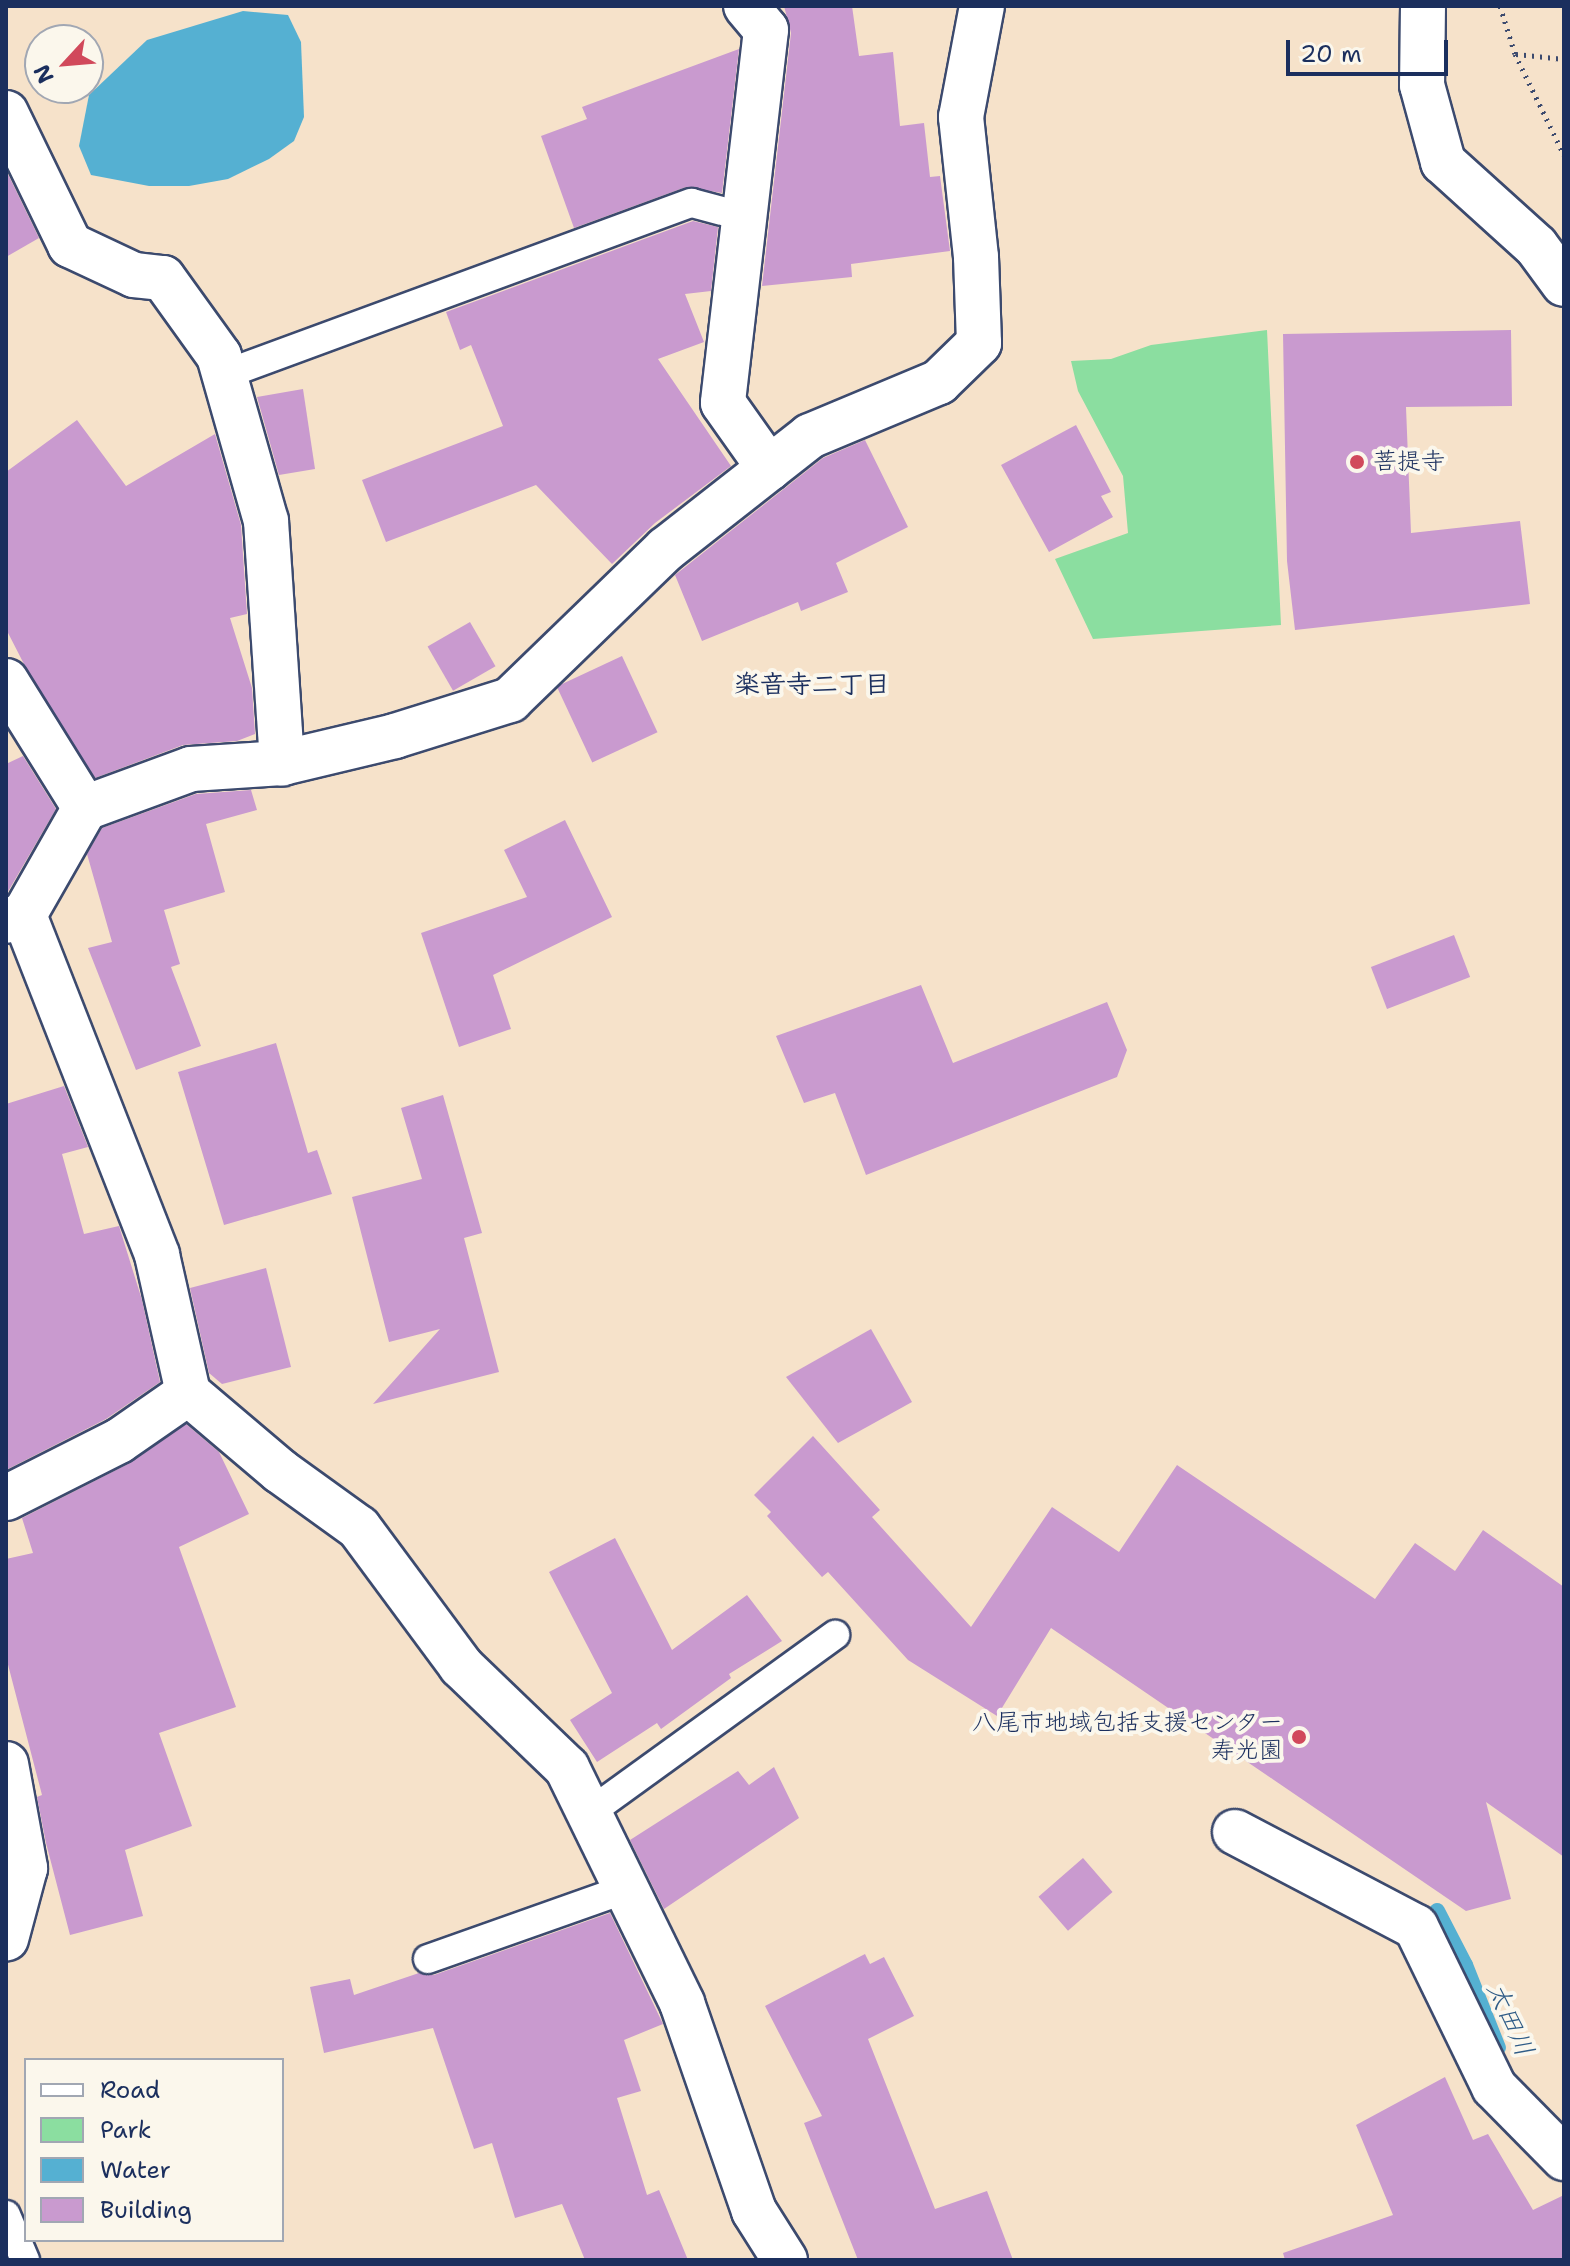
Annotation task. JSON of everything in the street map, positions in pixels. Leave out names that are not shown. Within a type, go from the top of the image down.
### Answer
[{"type":"street","points":[[746,6],[766,30],[723,403],[769,468]]},
{"type":"street","points":[[785,2260],[754,2211],[682,2003],[567,1768],[461,1666],[359,1528],[280,1471],[188,1393],[157,1255],[15,918],[85,808],[191,769],[282,763],[395,736],[510,700],[666,549],[810,436],[939,382],[979,343],[976,257],[961,117],[982,6]]},
{"type":"street","points":[[1423,6],[1422,85],[1443,162],[1536,246],[1564,284]]},
{"type":"street","points":[[6,113],[70,245],[134,275],[163,278],[219,356],[266,521],[282,763]]},
{"type":"street","points":[[6,681],[85,808]]},
{"type":"street","points":[[6,1498],[119,1441],[188,1393]]},
{"type":"street","points":[[6,1764],[25,1868],[6,1939]]},
{"type":"street","points":[[1235,1832],[1416,1927],[1494,2087],[1564,2158]]},
{"type":"lane","points":[[226,374],[692,203],[745,217]]},
{"type":"lane","points":[[589,1813],[835,1635]]},
{"type":"lane","points":[[428,1959],[626,1889]]},
{"type":"lane","points":[[6,2215],[25,2260]]},
{"type":"path","points":[[1500,6],[1515,54],[1564,155]]},
{"type":"path","points":[[1515,54],[1564,59]]},
{"type":"green space","points":[[1267,330],[1281,625],[1093,639],[1055,559],[1128,533],[1123,476],[1078,391],[1071,361],[1111,359],[1151,345]]},
{"type":"water","points":[[243,11],[288,15],[301,42],[304,117],[294,141],[269,159],[228,179],[189,186],[149,186],[91,175],[79,146],[87,104],[104,104],[104,81],[147,40]]},
{"type":"building","points":[[784,6],[852,6],[859,56],[893,52],[900,126],[924,123],[930,177],[940,176],[950,251],[851,264],[852,277],[762,286],[791,33]]},
{"type":"building","points":[[739,49],[722,193],[686,187],[574,228],[541,136],[587,119],[582,107]]},
{"type":"building","points":[[6,170],[39,238],[6,257]]},
{"type":"building","points":[[693,221],[718,227],[711,291],[685,294],[704,342],[658,359],[731,466],[655,523],[612,564],[536,485],[386,542],[362,480],[503,426],[471,345],[460,350],[446,312]]},
{"type":"building","points":[[1511,330],[1512,406],[1406,407],[1411,533],[1520,521],[1530,604],[1295,630],[1287,561],[1283,334]]},
{"type":"building","points":[[303,389],[315,469],[279,475],[257,397]]},
{"type":"building","points":[[77,420],[126,486],[215,434],[241,525],[247,614],[230,618],[252,688],[255,734],[237,741],[183,745],[95,778],[25,666],[6,629],[6,472]]},
{"type":"building","points":[[1076,425],[1111,492],[1101,496],[1113,517],[1049,552],[1001,465]]},
{"type":"building","points":[[865,440],[908,527],[836,563],[848,592],[801,611],[798,602],[702,641],[675,575],[823,458]]},
{"type":"building","points":[[470,622],[495,666],[453,691],[428,646]]},
{"type":"building","points":[[622,656],[657,732],[592,763],[557,686]]},
{"type":"building","points":[[23,756],[56,809],[6,895],[6,764]]},
{"type":"building","points":[[251,790],[257,810],[206,824],[225,892],[164,910],[180,964],[171,967],[201,1046],[136,1070],[88,948],[112,942],[87,854],[102,828],[196,794]]},
{"type":"building","points":[[565,820],[612,917],[493,975],[511,1029],[459,1047],[421,933],[527,897],[504,850]]},
{"type":"building","points":[[1454,935],[1470,977],[1387,1009],[1371,967]]},
{"type":"building","points":[[921,985],[953,1063],[1107,1002],[1127,1050],[1117,1077],[866,1175],[835,1093],[804,1103],[776,1036]]},
{"type":"building","points":[[276,1043],[308,1153],[317,1150],[332,1194],[224,1225],[178,1072]]},
{"type":"building","points":[[64,1086],[88,1147],[62,1154],[84,1234],[119,1226],[142,1300],[160,1382],[106,1419],[6,1470],[6,1104]]},
{"type":"building","points":[[443,1095],[482,1233],[464,1238],[499,1372],[373,1404],[440,1329],[389,1342],[352,1197],[422,1179],[401,1108]]},
{"type":"building","points":[[266,1268],[291,1367],[222,1384],[209,1373],[190,1288]]},
{"type":"building","points":[[871,1329],[912,1402],[838,1443],[786,1377]]},
{"type":"building","points":[[186,1424],[219,1452],[249,1514],[179,1547],[236,1707],[159,1733],[192,1826],[125,1850],[143,1916],[70,1935],[46,1843],[37,1797],[42,1795],[6,1657],[6,1559],[33,1553],[22,1518],[130,1463]]},
{"type":"building","points":[[813,1436],[880,1510],[872,1517],[971,1627],[1052,1507],[1119,1552],[1177,1465],[1375,1599],[1415,1543],[1455,1571],[1483,1530],[1564,1587],[1564,1857],[1486,1802],[1511,1899],[1466,1911],[1051,1628],[997,1716],[908,1660],[828,1572],[822,1577],[767,1516],[771,1512],[754,1495]]},
{"type":"building","points":[[615,1538],[672,1650],[747,1595],[782,1641],[729,1674],[731,1678],[661,1729],[657,1723],[597,1762],[570,1720],[612,1693],[549,1572]]},
{"type":"building","points":[[774,1767],[799,1818],[664,1909],[630,1840],[738,1771],[749,1785]]},
{"type":"building","points":[[1083,1858],[1113,1892],[1068,1931],[1038,1897]]},
{"type":"building","points":[[610,1913],[663,2024],[624,2040],[641,2091],[617,2098],[647,2195],[659,2190],[688,2260],[585,2260],[562,2204],[515,2218],[492,2143],[474,2149],[433,2028],[324,2053],[310,1987],[350,1979],[354,1995],[419,1973],[434,1975]]},
{"type":"building","points":[[865,1954],[870,1964],[884,1957],[914,2016],[868,2039],[935,2209],[987,2191],[1013,2260],[858,2260],[804,2123],[822,2116],[765,2006]]},
{"type":"building","points":[[1445,2077],[1473,2140],[1488,2134],[1533,2210],[1564,2195],[1564,2260],[1285,2260],[1283,2253],[1393,2215],[1356,2125]]},
{"type":"waterway","name":"太田川","points":[[1437,1911],[1465,1965],[1498,2048]]},
{"type":"place","name":"菩提寺","points":[[1357,462]]},
{"type":"place","name":"八尾市地域包括支援センター 寿光園","points":[[1299,1737]]},
{"type":"district","name":"楽音寺二丁目","points":[[812,684]]}]
